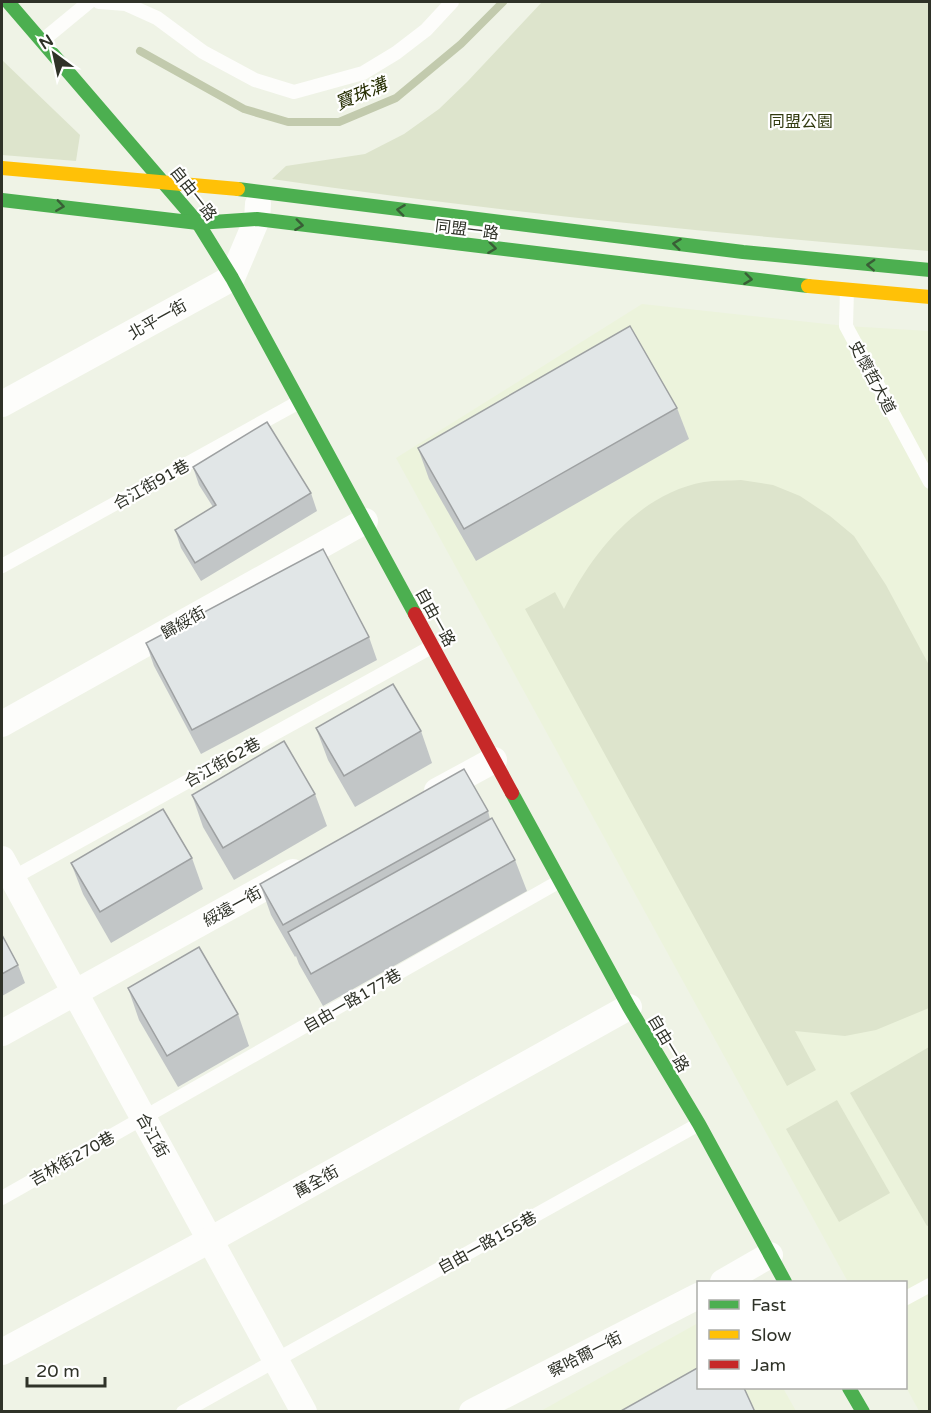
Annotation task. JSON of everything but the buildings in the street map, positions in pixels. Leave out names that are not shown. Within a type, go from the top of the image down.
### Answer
[{"type":"street","name":"自由一路","points":[[8,2],[165,182],[198,223],[232,278],[629,1007],[699,1124],[784,1281]]},
{"type":"street","name":"同盟一路","points":[[2,168],[86,174],[259,192],[848,264],[930,270]]},
{"type":"street","points":[[232,278],[256,219],[259,192]]},
{"type":"street","name":"同盟一路","points":[[2,201],[198,223],[256,219],[847,291],[930,297]]},
{"type":"street","name":"北平一街","points":[[2,404],[232,278]]},
{"type":"street","name":"歸綏街","points":[[2,723],[364,521]]},
{"type":"street","points":[[412,805],[494,760]]},
{"type":"street","name":"綏遠一街","points":[[2,1033],[310,862]]},
{"type":"street","name":"合江街","points":[[5,874],[75,994],[304,1412]]},
{"type":"street","name":"萬全街","points":[[2,1352],[210,1240],[629,1007]]},
{"type":"street","points":[[725,1281],[770,1255]]},
{"type":"street","name":"察哈爾一街","points":[[472,1412],[697,1297]]},
{"type":"street","points":[[850,1389],[863,1412]]},
{"type":"lane","points":[[2,18],[43,40],[89,2]]},
{"type":"lane","points":[[99,2],[126,4],[157,18],[203,52],[255,80],[294,92],[363,73],[396,53],[426,30],[452,2]]},
{"type":"lane","name":"史懷哲大道","points":[[848,264],[846,326],[930,482]]},
{"type":"lane","name":"合江街91巷","points":[[2,566],[300,402]]},
{"type":"lane","name":"合江街62巷","points":[[5,874],[433,646]]},
{"type":"lane","name":"自由一路177巷","points":[[143,1119],[561,881]]},
{"type":"lane","name":"吉林街270巷","points":[[2,1198],[143,1119]]},
{"type":"lane","name":"自由一路155巷","points":[[183,1412],[699,1124]]},
{"type":"lane","points":[[907,1297],[930,1285]]},
{"type":"shaded area","points":[[642,304],[846,326],[929,331],[929,1411],[919,1411],[907,1389],[907,1281],[847,1281],[396,458]]},
{"type":"shaded area","points":[[697,1324],[697,1389],[784,1389],[796,1411],[539,1412]]},
{"type":"green space","name":"同盟公園","points":[[542,2],[929,2],[929,251],[600,220],[272,179],[286,166],[365,154],[404,134],[439,109]]},
{"type":"green space","points":[[2,60],[80,135],[76,161],[2,155]]},
{"type":"green space","points":[[741,480],[773,485],[800,496],[854,536],[886,585],[929,665],[929,1008],[876,1030],[845,1036],[795,1031],[816,1070],[787,1086],[525,609],[555,592],[564,609],[588,567],[603,547],[638,513],[658,499],[704,482]]},
{"type":"green space","points":[[929,1047],[930,1225],[927,1226],[850,1093]]},
{"type":"green space","points":[[837,1100],[890,1193],[839,1222],[786,1129]]},
{"type":"waterway","name":"寶珠溝","points":[[140,51],[244,109],[288,122],[339,122],[396,98],[461,44],[503,2]]},
{"type":"traffic: fast","points":[[8,2],[198,223],[232,278],[415,614]]},
{"type":"traffic: fast","points":[[238,189],[743,252],[930,270]]},
{"type":"traffic: fast","points":[[2,200],[198,223],[257,219],[808,286]]},
{"type":"traffic: fast","points":[[512,793],[629,1007],[699,1124],[784,1281]]},
{"type":"traffic: fast","points":[[850,1389],[863,1412]]},
{"type":"traffic: slow","points":[[2,168],[238,189]]},
{"type":"traffic: slow","points":[[808,286],[930,297]]},
{"type":"traffic: jam","points":[[415,614],[512,793]]}]
